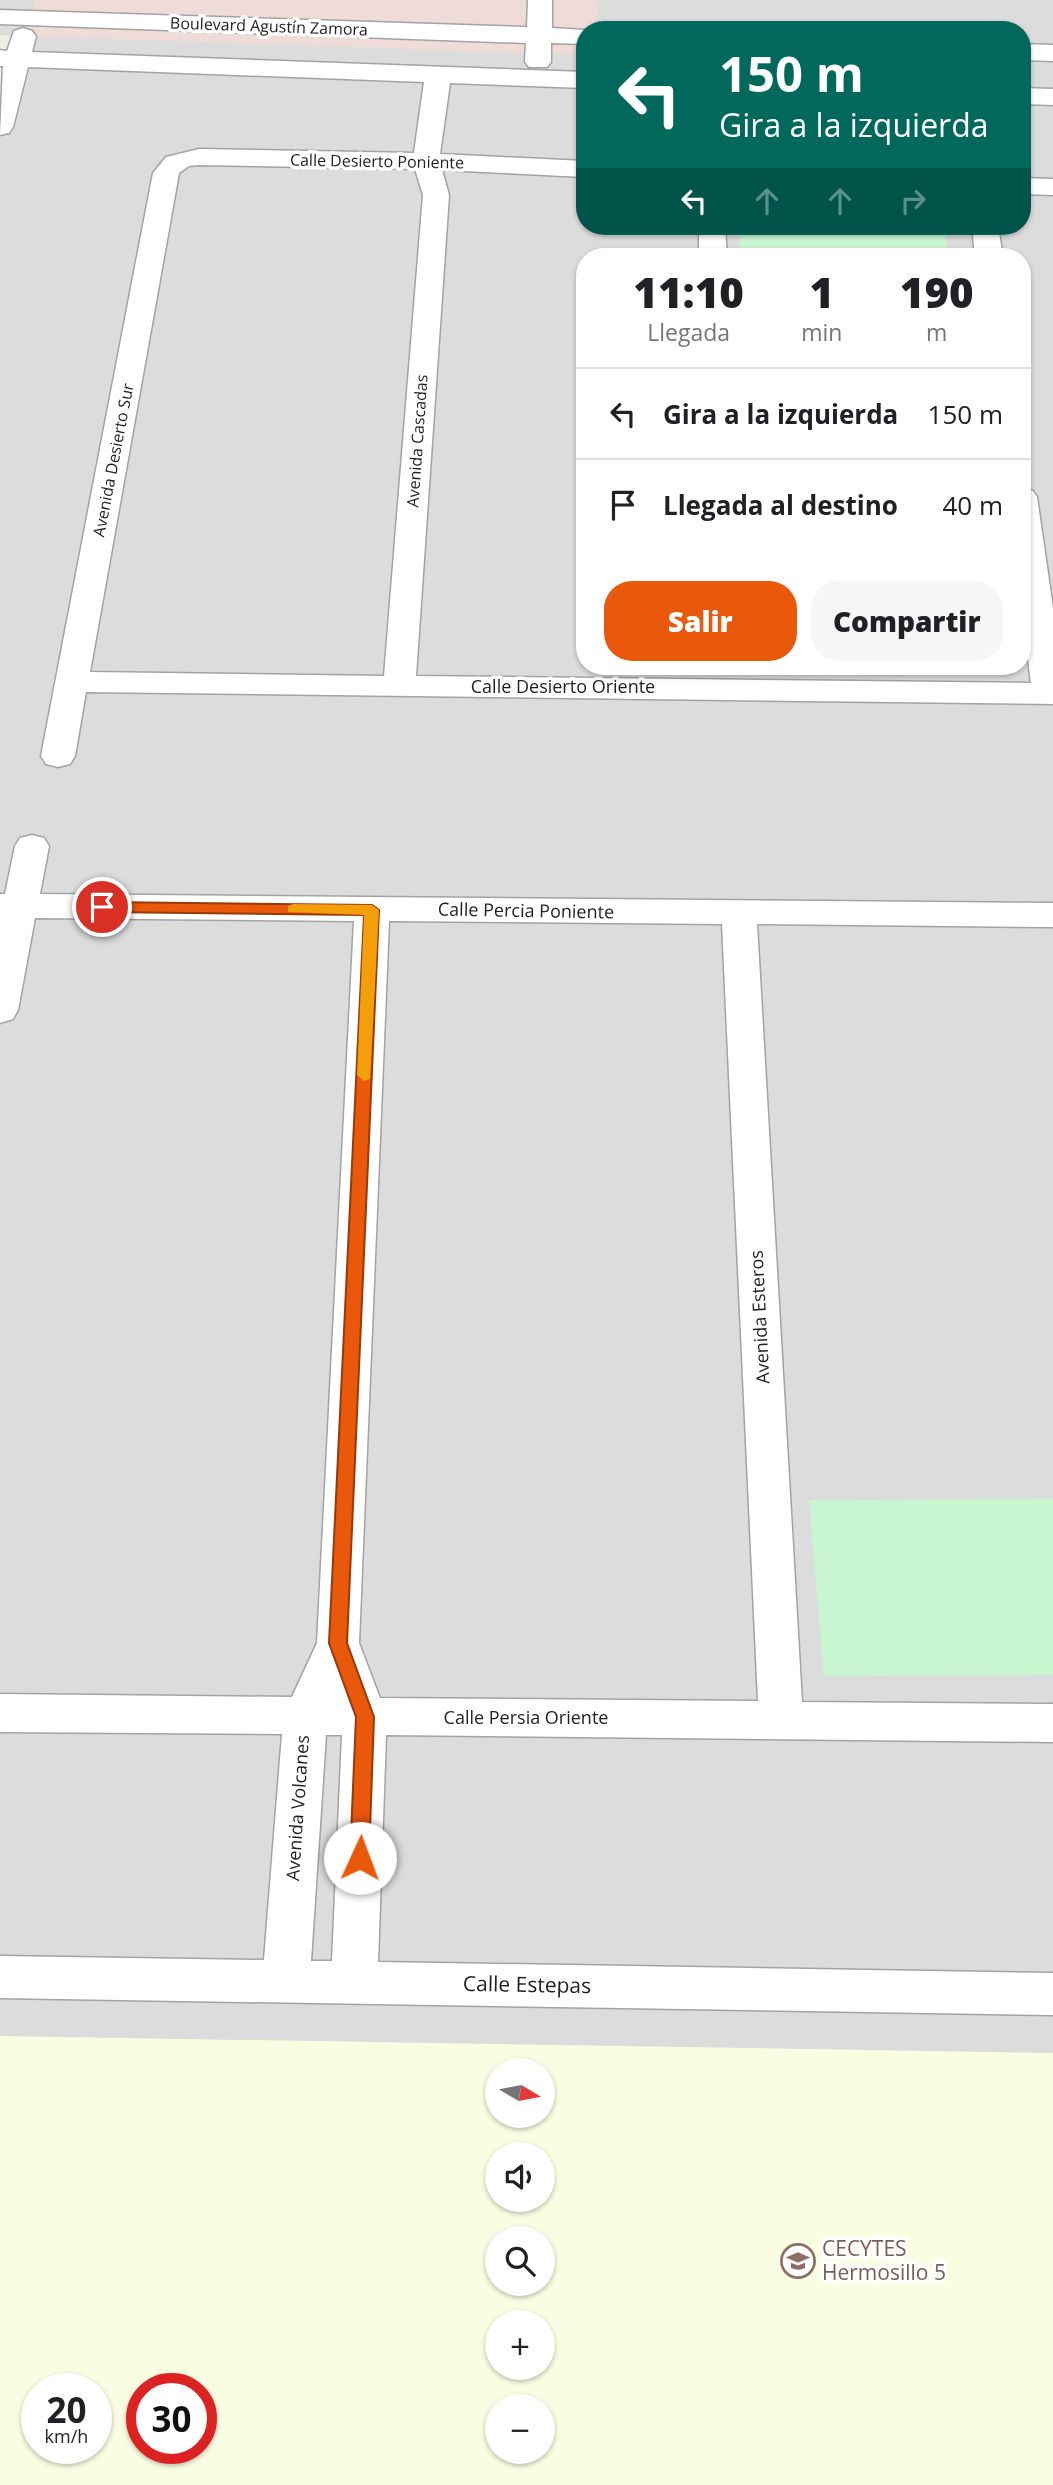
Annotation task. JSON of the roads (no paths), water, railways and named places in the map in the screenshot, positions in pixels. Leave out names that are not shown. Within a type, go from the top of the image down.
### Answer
[{"type":"street","points":[[270,26],[275,0]]},
{"type":"street","points":[[537,78],[540,0]]},
{"type":"street","points":[[0,127],[9,58],[31,9]]},
{"type":"street","name":"Boulevard Agustín Zamora","points":[[0,16],[31,9],[270,26],[576,37]]},
{"type":"street","points":[[1031,52],[1053,53]]},
{"type":"street","points":[[9,58],[454,83],[537,78],[576,80]]},
{"type":"street","name":"Avenida Cascadas","points":[[436,195],[426,161],[454,83]]},
{"type":"street","points":[[1031,96],[1053,97]]},
{"type":"street","name":"Avenida Cascadas","points":[[399,686],[436,195],[454,150]]},
{"type":"street","name":"Calle Desierto Poniente","points":[[171,165],[184,158],[199,157],[426,161],[454,150],[576,168]]},
{"type":"street","name":"Avenida Desierto Sur","points":[[58,756],[166,173],[171,165]]},
{"type":"street","points":[[1031,187],[1053,187]]},
{"type":"street","points":[[1031,558],[1051,694]]},
{"type":"street","name":"Calle Desierto Oriente","points":[[72,682],[399,686],[733,678],[1051,694]]},
{"type":"street","points":[[0,1010],[10,906],[32,846]]},
{"type":"street","name":"Calle Percia Poniente","points":[[10,906],[1053,915]]},
{"type":"street","name":"Avenida Volcanes","points":[[286,1980],[305,1716],[338,1643],[372,910]]},
{"type":"street","name":"Avenida Esteros","points":[[739,914],[782,1720]]},
{"type":"street","name":"Avenida Volcanes","points":[[338,1643],[365,1717],[354,1982]]},
{"type":"street","name":"Calle Persia Oriente","points":[[0,1713],[1053,1723]]},
{"type":"street","name":"Calle Estepas","points":[[0,1977],[1053,1994]]},
{"type":"place","name":"CECYTES Hermosillo 5","points":[[798,2261]]}]
